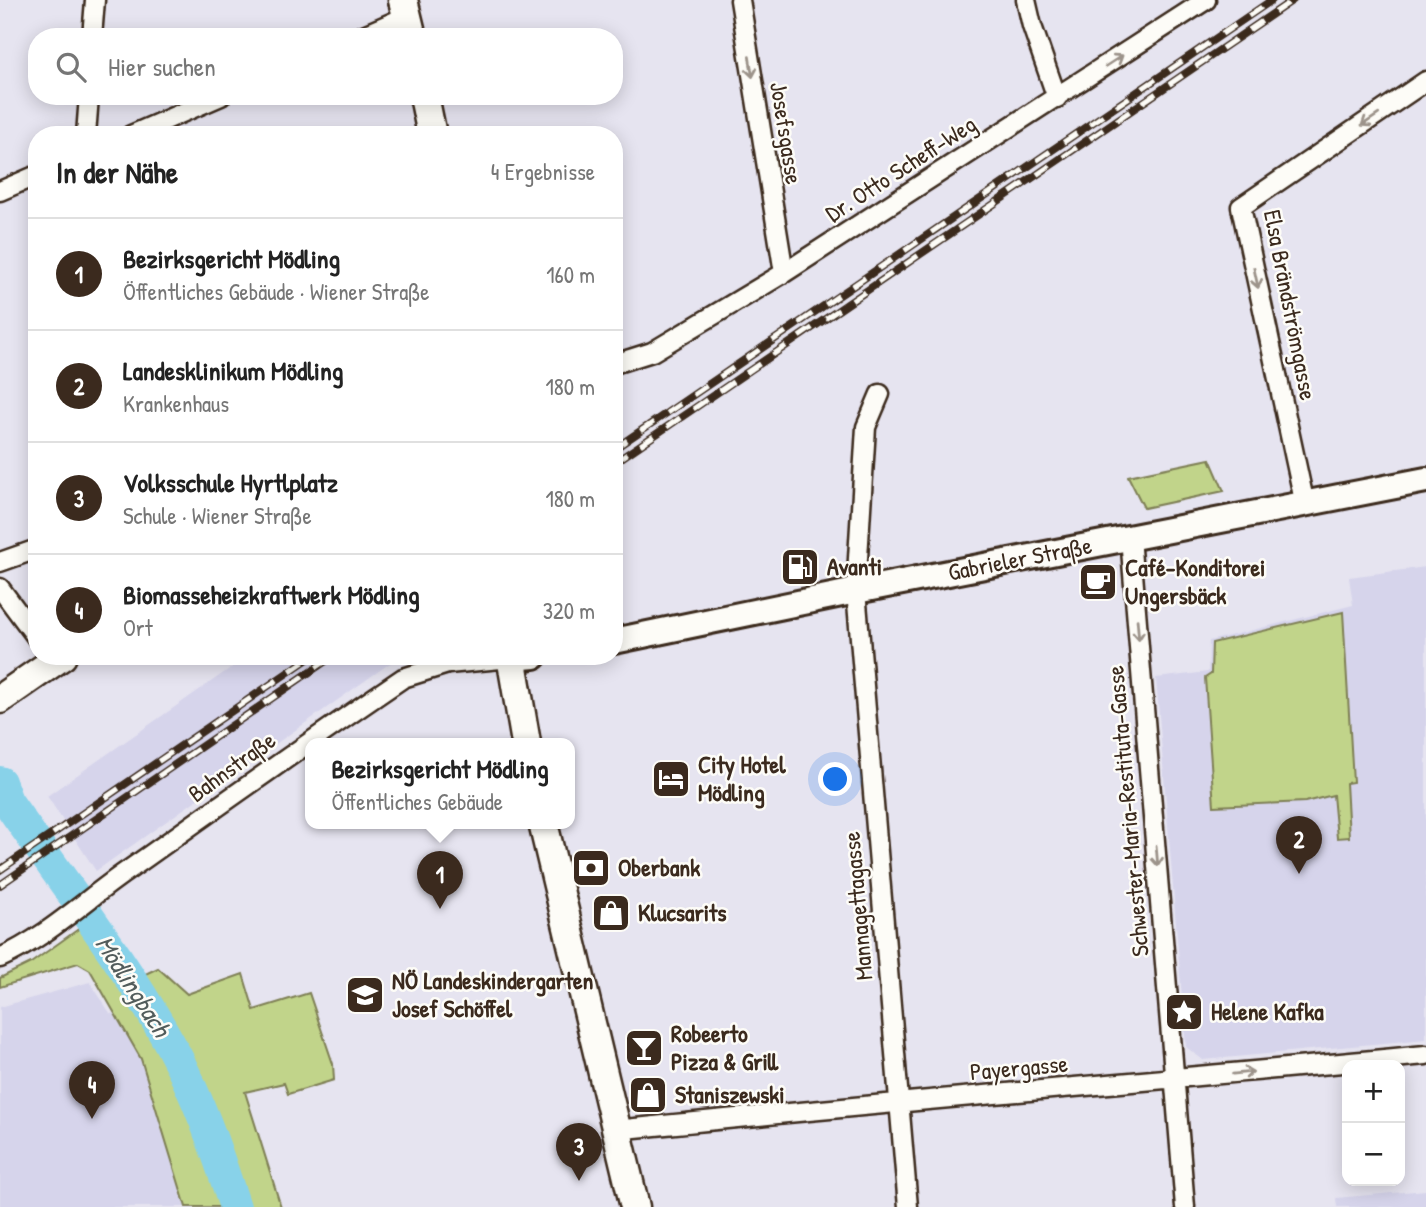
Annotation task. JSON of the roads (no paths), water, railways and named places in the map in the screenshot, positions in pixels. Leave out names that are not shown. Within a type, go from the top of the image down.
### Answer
[{"type":"main road","points":[[426,105],[430,126]]},
{"type":"main road","points":[[3,697],[46,665]]},
{"type":"main road","points":[[519,665],[526,738]]},
{"type":"main road","points":[[544,829],[635,1207]]},
{"type":"street","points":[[93,28],[95,0]]},
{"type":"street","name":"Josefsgasse","points":[[740,0],[784,273]]},
{"type":"street","points":[[1026,0],[1032,26],[1057,98]]},
{"type":"street","name":"Dr. Otto Scheff-Weg","points":[[623,361],[652,352],[784,273],[1206,0]]},
{"type":"street","points":[[382,28],[407,18]]},
{"type":"street","name":"Elsa Brändströmgasse","points":[[1305,505],[1241,207],[1426,81]]},
{"type":"street","points":[[87,126],[88,105]]},
{"type":"street","points":[[152,126],[199,105]]},
{"type":"street","points":[[0,191],[28,179]]},
{"type":"street","name":"Mannagettagasse","points":[[880,394],[866,427],[856,591],[908,1207]]},
{"type":"street","name":"Gabrieler Straße","points":[[623,639],[1426,480]]},
{"type":"street","name":"Schwester-Maria-Restituta-Gasse","points":[[1130,537],[1185,1207]]},
{"type":"street","points":[[0,562],[28,552]]},
{"type":"street","points":[[0,588],[28,626]]},
{"type":"street","name":"Bahnstraße","points":[[314,738],[403,678],[445,665]]},
{"type":"street","name":"Bahnstraße","points":[[0,958],[16,951],[58,923],[305,744]]},
{"type":"street","name":"Payergasse","points":[[616,1130],[1426,1055]]},
{"type":"waterway","name":"Mödlingbach","points":[[0,782],[7,801],[112,951],[170,1044],[198,1104],[235,1207]]},
{"type":"railway","points":[[623,443],[1272,0]]},
{"type":"railway","points":[[623,457],[1293,0]]},
{"type":"railway","points":[[0,870],[299,665]]},
{"type":"railway","points":[[0,885],[320,665]]},
{"type":"place","name":"Avanti","points":[[800,567]]},
{"type":"place","name":"Café-Konditorei Ungersbäck","points":[[1098,582]]},
{"type":"place","name":"City Hotel Mödling","points":[[671,779]]},
{"type":"place","name":"Oberbank","points":[[591,868]]},
{"type":"place","name":"Landesklinikum Mödling","points":[[1299,874]]},
{"type":"place","name":"Bezirksgericht Mödling","points":[[440,909]]},
{"type":"place","name":"Klucsarits","points":[[611,913]]},
{"type":"place","name":"NÖ Landeskindergarten Josef Schöffel","points":[[365,995]]},
{"type":"place","name":"Helene Kafka","points":[[1184,1012]]},
{"type":"place","name":"Robeerto Pizza & Grill","points":[[644,1048]]},
{"type":"place","name":"Staniszewski","points":[[648,1095]]},
{"type":"place","name":"Biomasseheizkraftwerk Mödling","points":[[92,1119]]},
{"type":"place","name":"Volksschule Hyrtlplatz","points":[[579,1181]]}]
